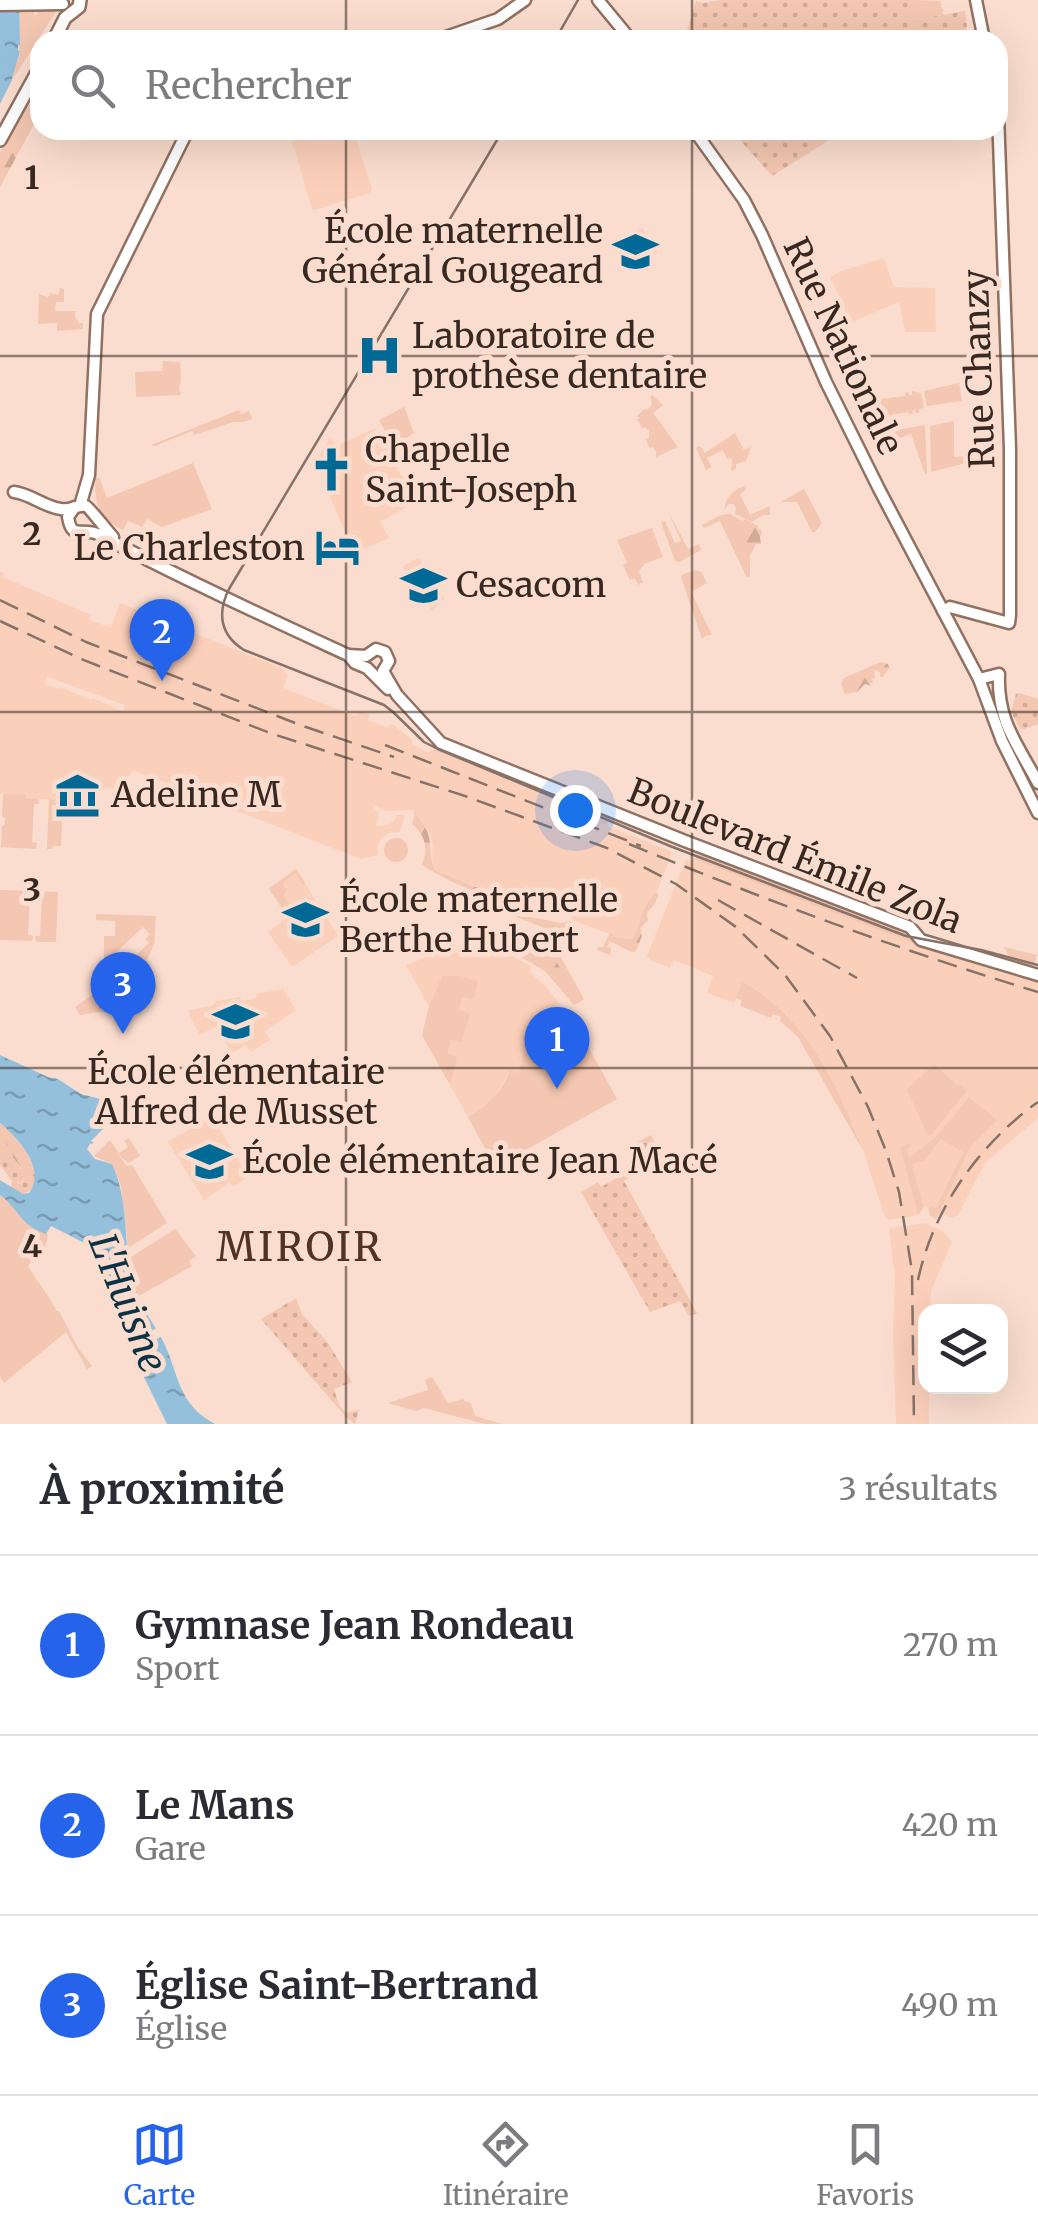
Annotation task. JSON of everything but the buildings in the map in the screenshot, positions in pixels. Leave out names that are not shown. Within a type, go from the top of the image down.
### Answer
[{"type":"main road","points":[[466,30],[498,19],[525,0]]},
{"type":"main road","points":[[598,0],[623,30]]},
{"type":"main road","points":[[976,0],[982,30]]},
{"type":"main road","points":[[0,5],[70,5],[59,30]]},
{"type":"main road","points":[[0,140],[30,85]]},
{"type":"main road","points":[[88,531],[97,314],[184,140]]},
{"type":"main road","name":"Rue Nationale","points":[[701,140],[744,200],[762,235],[828,386],[979,679],[1002,742],[1038,813]]},
{"type":"main road","name":"Rue Chanzy","points":[[943,611],[950,608],[1009,623],[1011,524],[999,140]]},
{"type":"main road","points":[[2,486],[77,532],[88,531],[122,547]]},
{"type":"main road","points":[[14,492],[58,508],[86,511],[122,547]]},
{"type":"main road","points":[[69,524],[69,514],[86,511]]},
{"type":"main road","name":"Boulevard Émile Zola","points":[[122,547],[372,667],[441,743],[910,927],[921,940],[1038,975]]},
{"type":"main road","points":[[979,679],[999,674],[999,703],[1038,783]]},
{"type":"shaded area","points":[[292,140],[356,140],[370,193],[312,209]]},
{"type":"shaded area","name":"École maternelle Général Gougeard","points":[[642,228],[658,253],[631,271],[613,246]]},
{"type":"shaded area","points":[[884,258],[894,287],[935,288],[936,332],[905,332],[899,302],[847,324],[847,315],[830,277]]},
{"type":"shaded area","points":[[375,428],[416,502],[380,522],[389,538],[354,553],[317,459],[330,438],[337,446]]},
{"type":"shaded area","name":"Cesacom","points":[[419,558],[444,599],[432,611],[421,595],[417,597],[403,566]]},
{"type":"shaded area","points":[[0,571],[3,577],[91,615],[89,620],[100,624],[111,627],[120,603],[281,668],[288,675],[283,688],[356,716],[359,711],[370,715],[368,720],[387,727],[393,724],[412,744],[427,752],[433,750],[544,794],[607,826],[671,851],[671,856],[636,944],[573,920],[569,913],[572,911],[567,908],[559,910],[496,894],[434,870],[430,833],[413,814],[414,810],[385,811],[374,805],[379,814],[376,826],[405,815],[400,832],[388,833],[380,840],[378,855],[361,859],[132,770],[125,786],[123,808],[117,808],[117,788],[64,791],[63,800],[0,794]],"holes":[[[47,677],[125,705],[123,712],[93,698],[58,689],[45,684]]]},
{"type":"shaded area","points":[[694,859],[915,944],[1038,980],[1038,1118],[985,1163],[958,1215],[953,1218],[939,1214],[936,1219],[924,1207],[913,1216],[885,1218],[863,1150],[798,1037],[784,1023],[788,1016],[743,983],[734,1003],[707,993],[713,976],[674,960],[670,968],[647,956],[685,861]]},
{"type":"shaded area","name":"École maternelle Berthe Hubert","points":[[296,869],[338,936],[292,967],[268,932],[288,917],[269,889]]},
{"type":"shaded area","points":[[498,937],[518,945],[514,957],[532,967],[529,972],[546,986],[565,1012],[523,1036],[519,1073],[510,1070],[495,1097],[468,1117],[422,1035],[429,1007],[406,965],[429,956],[460,952],[460,946],[494,950]]},
{"type":"shaded area","name":"École élémentaire Alfred de Musset","points":[[283,989],[296,1010],[265,1031],[270,1040],[251,1052],[246,1045],[232,1053],[215,1027],[200,1035],[190,1016],[189,1010],[217,1001],[240,997],[241,1001]]},
{"type":"shaded area","name":"École élémentaire Jean Macé","points":[[212,1116],[248,1177],[233,1187],[229,1183],[204,1200],[168,1142]]},
{"type":"shaded area","points":[[924,1223],[943,1231],[952,1242],[931,1291],[930,1304],[918,1304],[918,1394],[929,1394],[929,1424],[896,1424],[895,1276],[889,1229]]},
{"type":"green space","points":[[910,0],[940,1],[945,15],[913,20]]},
{"type":"green space","points":[[910,0],[914,20],[965,11],[967,26],[966,30],[687,30],[696,1]]},
{"type":"green space","points":[[19,10],[34,10],[37,15],[38,10],[57,10],[44,30],[30,30],[30,52],[11,82],[20,44]]},
{"type":"green space","points":[[30,98],[30,132],[0,187],[0,152]]},
{"type":"green space","points":[[740,140],[829,140],[772,176]]},
{"type":"green space","points":[[60,288],[64,289],[64,302],[56,302],[55,311],[76,311],[75,317],[83,323],[83,329],[57,331],[57,323],[38,324],[39,294],[58,295]]},
{"type":"green space","points":[[163,361],[180,362],[181,395],[136,397],[135,372],[162,371]]},
{"type":"green space","points":[[959,383],[962,401],[927,406],[924,391]]},
{"type":"green space","points":[[912,391],[921,393],[924,408],[919,413],[915,410],[913,414],[865,422],[857,405],[909,392],[912,395]]},
{"type":"green space","points":[[652,395],[663,405],[653,413],[678,447],[656,457],[646,439],[649,431],[637,419],[651,406]]},
{"type":"green space","points":[[404,407],[414,433],[405,439],[406,444],[395,449],[379,420]]},
{"type":"green space","points":[[239,410],[241,414],[249,411],[252,419],[194,435],[192,431],[151,445]]},
{"type":"green space","points":[[954,421],[954,457],[969,456],[970,462],[931,472],[930,426]]},
{"type":"green space","points":[[925,425],[927,474],[911,434],[879,445],[875,434]]},
{"type":"green space","points":[[735,433],[744,450],[751,447],[746,461],[736,464],[731,471],[732,458],[727,459],[723,450],[707,458],[711,467],[706,470],[696,448],[700,446],[705,453]]},
{"type":"green space","points":[[193,463],[212,509],[162,527],[147,519],[142,527],[128,521],[123,530],[108,521],[100,510],[95,478],[99,477],[107,498]]},
{"type":"green space","points":[[744,486],[746,490],[740,494],[750,515],[770,506],[770,515],[752,522],[735,514],[734,504],[724,510],[730,495]]},
{"type":"green space","points":[[804,489],[822,523],[815,532],[797,502],[781,502]]},
{"type":"green space","points":[[668,511],[688,549],[699,544],[701,550],[679,562],[675,561],[661,522],[665,521],[675,543],[681,541]]},
{"type":"green space","points":[[730,514],[754,534],[761,529],[750,555],[747,578],[720,521],[704,528],[702,525]]},
{"type":"green space","points":[[745,519],[758,526],[761,544],[743,547],[732,538],[734,528]]},
{"type":"green space","points":[[652,528],[663,557],[644,564],[639,571],[643,582],[638,585],[635,578],[630,580],[623,565],[627,562],[617,540]]},
{"type":"green space","points":[[695,570],[701,572],[707,583],[691,592],[712,635],[702,639],[681,577]]},
{"type":"green space","points":[[881,662],[888,664],[890,671],[880,677],[880,672],[874,670],[871,686],[865,684],[857,692],[845,694],[841,683],[844,678]]},
{"type":"green space","points":[[1019,693],[1038,699],[1038,724],[1021,730],[1011,712]]},
{"type":"green space","points":[[438,743],[610,813],[607,826],[544,794],[433,750]]},
{"type":"green space","points":[[3,794],[38,799],[39,804],[34,804],[32,842],[37,843],[36,849],[1,847],[5,824]]},
{"type":"green space","points":[[49,799],[63,800],[61,846],[52,849],[47,849]]},
{"type":"green space","points":[[415,814],[428,834],[434,870],[532,905],[565,909],[572,903],[572,911],[559,913],[519,906],[434,872],[422,864],[425,847],[423,837],[412,824]]},
{"type":"green space","points":[[396,838],[408,850],[396,862],[384,850]]},
{"type":"green space","points":[[706,849],[901,923],[915,944],[694,859]]},
{"type":"green space","points":[[296,869],[305,883],[295,873],[282,884],[287,891],[283,895],[295,912],[288,917],[269,889]]},
{"type":"green space","points":[[0,890],[34,891],[30,897],[28,935],[33,936],[32,941],[0,940]]},
{"type":"green space","points":[[38,891],[58,892],[56,942],[36,942],[35,936],[40,936],[42,898]]},
{"type":"green space","points":[[659,894],[655,902],[646,912],[648,920],[640,928],[642,936],[636,951],[610,941],[610,955],[597,950],[610,933],[631,940],[646,905]]},
{"type":"green space","points":[[502,911],[561,923],[571,921],[564,936]]},
{"type":"green space","points":[[96,914],[156,916],[154,944],[147,960],[150,965],[138,967],[157,987],[133,1005],[80,1015],[75,1007],[105,981],[111,980],[124,992],[138,979],[128,963],[149,943],[146,939],[150,934],[143,927],[111,957],[115,965],[104,961],[104,936],[115,936],[115,921],[96,920]]},
{"type":"green space","points":[[530,933],[543,939],[580,1002],[574,1005],[545,971],[519,956]]},
{"type":"green space","points":[[548,941],[553,943],[584,999],[580,1002],[549,951]]},
{"type":"green space","points":[[1004,947],[1037,955],[1032,973],[1013,963]]},
{"type":"green space","points":[[442,976],[478,981],[474,999],[462,997],[459,1010],[470,1014],[462,1042],[451,1040],[447,1053],[457,1057],[449,1083],[422,1035]]},
{"type":"green space","points":[[742,982],[785,1014],[802,1034],[830,1077],[863,1150],[798,1037],[780,1021],[781,1017],[773,1014],[771,1018],[740,1006],[742,1001],[736,998]]},
{"type":"green space","points":[[568,1010],[617,1099],[494,1165],[468,1117],[494,1098],[510,1070],[519,1073],[523,1036]]},
{"type":"green space","points":[[935,1065],[967,1090],[928,1135],[907,1090]]},
{"type":"green space","points":[[969,1097],[997,1120],[970,1147],[936,1219],[929,1214],[929,1206],[936,1208],[963,1152],[941,1139],[924,1160],[912,1164],[923,1207],[918,1214],[900,1148],[909,1144],[909,1157],[925,1146]]},
{"type":"green space","points":[[0,1123],[22,1146],[33,1167],[35,1174],[20,1184],[17,1180],[21,1167],[7,1142],[7,1148],[0,1152]]},
{"type":"green space","points":[[651,1135],[663,1158],[624,1181],[697,1313],[689,1316],[680,1301],[650,1312],[581,1192],[598,1182],[601,1187],[642,1163],[634,1144]]},
{"type":"green space","points":[[129,1138],[140,1156],[128,1163],[119,1155],[126,1166],[132,1165],[167,1223],[128,1248],[121,1186],[112,1164],[94,1156],[110,1140],[119,1153],[128,1147],[124,1141]]},
{"type":"green space","points":[[6,1141],[20,1168],[18,1184],[35,1174],[34,1187],[27,1193],[11,1188],[12,1181],[0,1165],[0,1152],[7,1148]]},
{"type":"green space","points":[[0,1195],[33,1226],[48,1234],[45,1250],[28,1266],[92,1366],[87,1369],[66,1332],[4,1383],[0,1377]]},
{"type":"green space","points":[[175,1229],[196,1256],[189,1261],[192,1266],[137,1297],[128,1259]]},
{"type":"green space","points":[[296,1298],[302,1314],[328,1343],[352,1382],[334,1389],[346,1413],[359,1410],[355,1424],[261,1319]]},
{"type":"green space","points":[[432,1377],[448,1403],[465,1399],[471,1403],[475,1416],[502,1424],[485,1424],[388,1403],[428,1390],[425,1380]]},
{"type":"water","points":[[0,0],[19,0],[20,51],[0,104]]},
{"type":"water","name":"L'Huisne","points":[[0,1055],[58,1079],[81,1094],[100,1099],[105,1127],[87,1149],[95,1159],[112,1164],[117,1178],[134,1287],[163,1341],[186,1397],[215,1424],[167,1424],[128,1345],[102,1279],[98,1250],[51,1226],[46,1234],[34,1229],[0,1195],[0,1180],[23,1194],[29,1193],[35,1174],[22,1145],[0,1123]]},
{"type":"pier","points":[[160,1326],[165,1334],[128,1357],[123,1348]]},
{"type":"tram line","points":[[561,30],[578,0]]},
{"type":"tram line","points":[[497,140],[229,589],[222,615],[230,638],[244,650],[384,705],[424,742],[438,749],[670,846],[906,936],[1038,965]]},
{"type":"railway","points":[[0,600],[86,642],[394,757]]},
{"type":"railway","points":[[0,621],[81,659],[270,733],[465,796],[607,848],[676,884],[736,927],[785,975],[830,1036],[868,1107],[886,1151],[899,1192],[912,1271],[914,1424]]},
{"type":"railway","points":[[385,745],[641,846]]},
{"type":"railway","points":[[629,844],[832,923],[1038,992]]},
{"type":"railway","points":[[718,900],[857,978]]},
{"type":"railway","points":[[918,1280],[935,1228],[962,1180],[996,1138],[1038,1102]]},
{"type":"place","name":"École maternelle Général Gougeard","points":[[636,251]]},
{"type":"place","name":"Laboratoire de prothèse dentaire","points":[[379,356]]},
{"type":"place","name":"Chapelle Saint-Joseph","points":[[332,470]]},
{"type":"place","name":"Le Charleston","points":[[338,548]]},
{"type":"place","name":"Cesacom","points":[[423,585]]},
{"type":"place","name":"Le Mans","points":[[162,681]]},
{"type":"place","name":"Adeline M","points":[[78,795]]},
{"type":"place","name":"École maternelle Berthe Hubert","points":[[306,920]]},
{"type":"place","name":"École élémentaire Alfred de Musset","points":[[236,1022]]},
{"type":"place","name":"Église Saint-Bertrand","points":[[123,1034]]},
{"type":"place","name":"Gymnase Jean Rondeau","points":[[557,1089]]},
{"type":"place","name":"École élémentaire Jean Macé","points":[[209,1161]]},
{"type":"district","name":"MIROIR","points":[[300,1247]]}]
